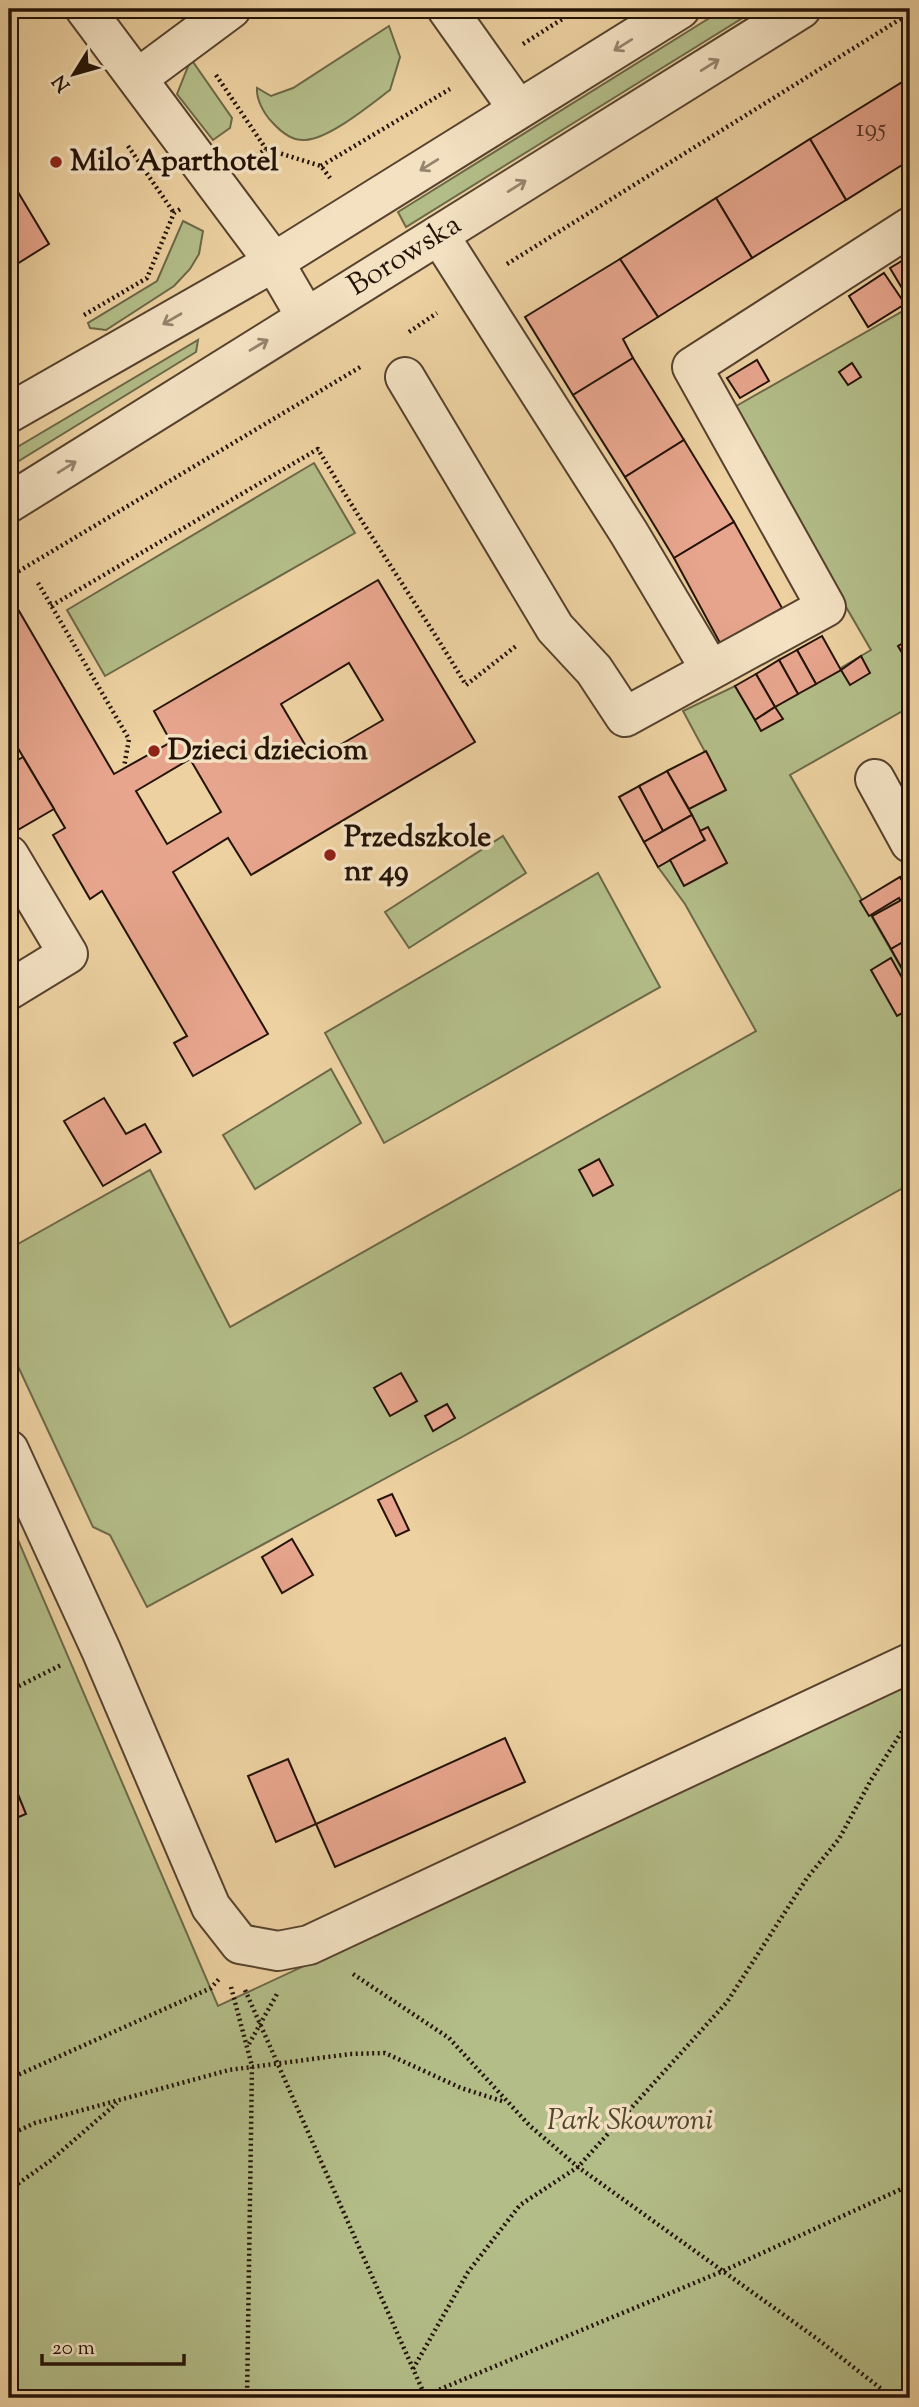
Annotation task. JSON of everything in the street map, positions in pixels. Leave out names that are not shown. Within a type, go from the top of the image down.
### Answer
[{"type":"street","points":[[85,9],[274,262],[306,317]]},
{"type":"street","points":[[138,78],[231,9]]},
{"type":"street","points":[[447,9],[518,109]]},
{"type":"street","points":[[9,414],[274,262],[680,9]]},
{"type":"street","name":"Borowska","points":[[9,503],[801,9]]},
{"type":"street","points":[[389,368],[551,622],[594,670],[625,717],[826,607],[692,367],[910,227]]},
{"type":"street","points":[[439,235],[629,533],[710,670]]},
{"type":"street","points":[[875,779],[910,843]]},
{"type":"street","points":[[9,855],[68,954],[9,990]]},
{"type":"street","points":[[9,1450],[101,1650],[211,1907],[240,1944],[278,1951],[309,1945],[910,1663]]},
{"type":"path","points":[[505,265],[910,13]]},
{"type":"path","points":[[211,69],[266,149],[321,166]]},
{"type":"path","points":[[246,164],[266,149]]},
{"type":"path","points":[[147,278],[174,213]]},
{"type":"path","points":[[403,337],[444,308]]},
{"type":"path","points":[[9,577],[389,368]]},
{"type":"path","points":[[51,606],[318,450],[361,524],[426,619],[466,685],[551,622]]},
{"type":"path","points":[[38,583],[129,739],[124,767]]},
{"type":"path","points":[[9,1691],[70,1661]]},
{"type":"path","points":[[413,2370],[468,2272],[520,2205],[578,2167],[727,2002],[807,1878],[839,1839],[871,1780],[910,1719]]},
{"type":"path","points":[[309,1945],[449,2038],[509,2103],[578,2167],[723,2271],[892,2398]]},
{"type":"path","points":[[237,1979],[245,1989],[424,2397],[723,2271],[910,2185]]},
{"type":"path","points":[[230,1981],[252,2066],[247,2398]]},
{"type":"path","points":[[9,2079],[211,1988]]},
{"type":"path","points":[[9,2135],[35,2123],[252,2066],[350,2054],[385,2053],[461,2088],[509,2103]]},
{"type":"path","points":[[9,2190],[50,2161],[120,2101]]},
{"type":"green space","points":[[724,9],[757,9],[406,227],[398,212]]},
{"type":"green space","points":[[389,26],[400,57],[390,90],[361,112],[326,134],[305,140],[287,135],[266,115],[259,101],[257,88],[271,96],[293,88]]},
{"type":"green space","points":[[191,59],[232,118],[230,128],[213,140],[177,94]]},
{"type":"green space","points":[[183,221],[203,231],[199,254],[190,269],[174,286],[106,330],[90,328],[88,323],[157,281]]},
{"type":"green space","points":[[910,307],[910,710],[908,708],[790,775],[910,983],[910,1184],[462,1437],[147,1607],[110,1535],[93,1527],[9,1347],[9,1249],[150,1170],[230,1327],[756,1031],[685,904],[658,867],[704,840],[689,809],[725,789],[683,711],[735,686],[761,730],[782,719],[775,707],[871,650],[731,409]]},
{"type":"green space","points":[[198,340],[196,352],[9,467],[9,452]]},
{"type":"green space","points":[[314,463],[355,533],[105,676],[67,610]]},
{"type":"green space","points":[[503,836],[526,873],[409,948],[385,912]]},
{"type":"green space","points":[[598,873],[660,987],[384,1143],[325,1033]]},
{"type":"green space","points":[[331,1069],[361,1123],[255,1189],[223,1135]]},
{"type":"green space","name":"Park Skowroni","points":[[9,1519],[218,2006],[910,1684],[910,2398],[9,2398]]},
{"type":"building","points":[[910,77],[910,92],[904,81]]},
{"type":"building","points":[[904,81],[910,92],[910,160],[846,200],[810,139]]},
{"type":"building","points":[[810,139],[846,200],[752,258],[716,198]]},
{"type":"building","points":[[9,177],[49,244],[9,269]]},
{"type":"building","points":[[716,198],[752,258],[658,317],[620,259]]},
{"type":"building","points":[[910,256],[910,299],[909,300],[890,268]]},
{"type":"building","points":[[620,259],[658,317],[623,339],[633,358],[573,395],[525,317]]},
{"type":"building","points":[[884,273],[905,304],[868,327],[849,296]]},
{"type":"building","points":[[633,358],[684,440],[625,477],[573,395]]},
{"type":"building","points":[[757,360],[769,381],[740,398],[727,378]]},
{"type":"building","points":[[852,363],[861,377],[848,385],[839,372]]},
{"type":"building","points":[[684,440],[734,522],[674,558],[625,477]]},
{"type":"building","points":[[734,522],[782,608],[720,643],[674,558]]},
{"type":"building","points":[[378,580],[475,742],[251,875],[228,838],[173,872],[268,1034],[193,1076],[174,1043],[187,1036],[102,891],[90,899],[53,835],[65,828],[9,733],[9,617],[19,611],[114,774],[171,742],[154,711]],"holes":[[[349,663],[383,720],[314,760],[281,704]],[[190,759],[221,812],[167,844],[136,791]]]},
{"type":"building","points":[[822,636],[841,670],[816,684],[797,650]]},
{"type":"building","points":[[910,639],[910,659],[907,661],[898,646]]},
{"type":"building","points":[[797,650],[816,684],[798,694],[779,660]]},
{"type":"building","points":[[861,656],[870,673],[850,685],[841,670]]},
{"type":"building","points":[[779,660],[798,694],[775,707],[756,674]]},
{"type":"building","points":[[756,674],[775,707],[755,720],[735,686]]},
{"type":"building","points":[[775,707],[783,719],[761,731],[755,720]]},
{"type":"building","points":[[706,751],[726,790],[689,809],[667,771]]},
{"type":"building","points":[[23,757],[54,809],[9,835],[9,765]]},
{"type":"building","points":[[667,771],[692,815],[663,831],[639,786]]},
{"type":"building","points":[[639,786],[663,831],[644,842],[619,797]]},
{"type":"building","points":[[692,815],[705,840],[658,867],[644,842]]},
{"type":"building","points":[[708,827],[727,863],[684,886],[670,860],[705,840],[700,831]]},
{"type":"building","points":[[900,877],[910,895],[910,917],[899,898],[869,916],[860,901]]},
{"type":"building","points":[[903,899],[910,911],[910,938],[891,949],[872,916]]},
{"type":"building","points":[[910,938],[910,983],[891,949]]},
{"type":"building","points":[[891,958],[910,992],[910,1009],[897,1016],[871,970]]},
{"type":"building","points":[[104,1098],[126,1134],[145,1124],[161,1152],[103,1186],[64,1121]]},
{"type":"building","points":[[599,1159],[613,1185],[593,1196],[579,1170]]},
{"type":"building","points":[[401,1373],[417,1401],[390,1416],[374,1388]]},
{"type":"building","points":[[447,1404],[455,1418],[433,1431],[425,1416]]},
{"type":"building","points":[[392,1494],[409,1530],[396,1536],[378,1500]]},
{"type":"building","points":[[292,1539],[313,1575],[282,1593],[262,1557]]},
{"type":"building","points":[[505,1738],[525,1782],[335,1867],[316,1824]]},
{"type":"building","points":[[288,1759],[316,1824],[276,1842],[248,1776]]},
{"type":"building","points":[[17,1792],[26,1814],[9,1821],[9,1795]]},
{"type":"place","name":"Milo Aparthotel","points":[[56,162]]},
{"type":"place","name":"Dzieci dzieciom","points":[[154,751]]},
{"type":"place","name":"Przedszkole nr 49","points":[[330,855]]}]
